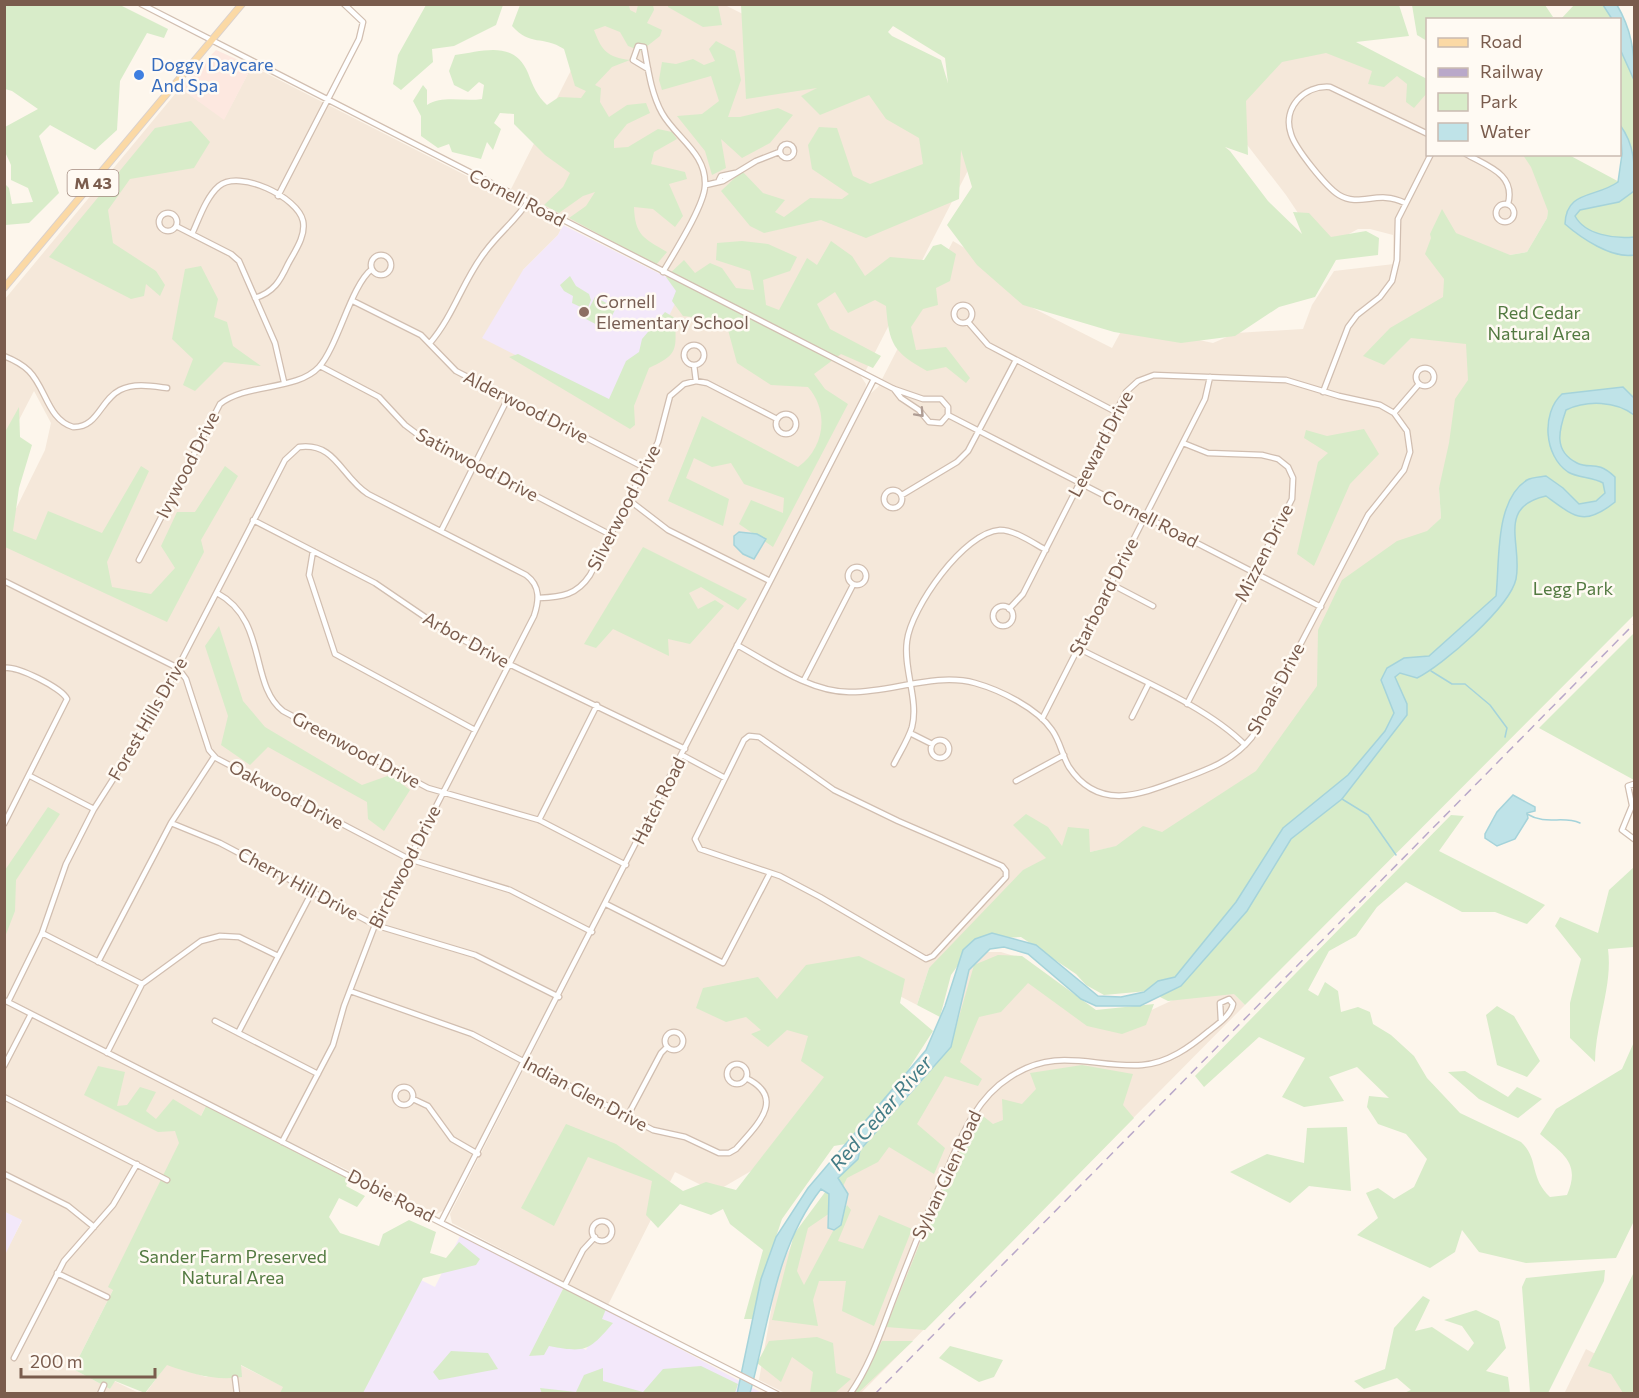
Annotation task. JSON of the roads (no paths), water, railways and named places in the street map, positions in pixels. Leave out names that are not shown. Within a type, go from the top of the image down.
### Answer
[{"type":"main road","name":"M 43","points":[[4,288],[242,4]]},
{"type":"street","name":"Cornell Road","points":[[141,4],[326,101],[894,389],[926,400],[941,399],[948,407],[948,416],[940,423],[931,423],[919,410],[901,398],[894,389]]},
{"type":"street","points":[[278,195],[359,39],[363,26],[361,19],[344,4]]},
{"type":"street","points":[[648,69],[633,60],[638,46],[644,47],[658,106],[669,124],[697,154],[706,185],[702,199],[663,273]]},
{"type":"street","points":[[1405,203],[1387,196],[1353,200],[1333,190],[1294,141],[1289,126],[1290,113],[1296,101],[1305,92],[1320,87],[1333,87],[1426,133]]},
{"type":"street","points":[[706,185],[719,180],[723,181],[779,152]]},
{"type":"street","points":[[1419,384],[1394,412],[1375,403],[1323,392],[1351,323],[1380,297],[1392,280],[1397,264],[1397,224],[1405,203],[1430,156]]},
{"type":"street","points":[[1470,156],[1502,174],[1510,190],[1508,204]]},
{"type":"street","points":[[192,234],[213,192],[230,180],[249,181],[278,195],[299,212],[303,234],[276,286],[269,293],[255,298]]},
{"type":"street","points":[[430,342],[445,326],[484,252],[508,228],[527,203]]},
{"type":"street","points":[[1501,204],[1508,204],[1513,208],[1514,216],[1509,221],[1502,221],[1496,217],[1496,209],[1501,204]]},
{"type":"street","points":[[164,214],[171,214],[176,219],[176,226],[171,231],[164,231],[159,226],[159,219],[164,214]]},
{"type":"street","points":[[176,226],[237,258],[275,344],[285,382]]},
{"type":"street","points":[[320,366],[372,269],[372,261],[377,256],[384,256],[390,261],[390,269],[384,274],[377,274],[372,269]]},
{"type":"street","name":"Alderwood Drive","points":[[353,301],[430,342],[456,371],[645,468]]},
{"type":"street","points":[[964,305],[970,308],[972,316],[968,322],[962,323],[956,319],[954,313],[958,307],[964,305]]},
{"type":"street","points":[[968,322],[983,342],[1116,412]]},
{"type":"street","points":[[694,345],[701,348],[704,355],[701,362],[694,365],[687,362],[684,356],[687,348],[694,345]]},
{"type":"street","points":[[4,356],[30,371],[43,388],[58,420],[72,427],[89,424],[111,396],[120,390],[141,385],[167,388]]},
{"type":"street","points":[[902,495],[960,459],[980,432],[1016,360]]},
{"type":"street","points":[[694,365],[696,381],[707,383],[777,419]]},
{"type":"street","name":"Ivywood Drive","points":[[139,560],[220,404],[235,395],[305,376],[320,366]]},
{"type":"street","name":"Satinwood Drive","points":[[320,366],[371,392],[411,430],[611,534]]},
{"type":"street","points":[[1425,367],[1432,370],[1434,376],[1432,383],[1425,386],[1419,384],[1416,377],[1418,370],[1425,367]]},
{"type":"street","name":"Leeward Drive","points":[[1009,609],[1023,594],[1129,388],[1145,377],[1210,377],[1280,379],[1323,392]]},
{"type":"street","name":"Starboard Drive","points":[[1042,719],[1207,395],[1210,377]]},
{"type":"street","name":"Hatch Road","points":[[441,1222],[559,997],[874,379]]},
{"type":"street","name":"Silverwood Drive","points":[[539,598],[563,597],[579,589],[590,575],[660,436],[670,396],[680,386],[696,381]]},
{"type":"street","points":[[508,398],[441,531],[526,575],[534,582],[539,598]]},
{"type":"street","name":"Shoals Drive","points":[[737,645],[804,680],[827,689],[846,692],[948,681],[975,683],[1007,698],[1042,719],[1058,739],[1075,774],[1091,787],[1110,795],[1130,796],[1216,766],[1245,745],[1255,732],[1370,511],[1407,465],[1410,441],[1405,427],[1394,412]]},
{"type":"street","points":[[783,415],[790,415],[795,420],[794,428],[789,433],[782,432],[777,427],[777,419],[783,415]]},
{"type":"street","name":"Cornell Road","points":[[948,416],[1321,607]]},
{"type":"street","name":"Mizzen Drive","points":[[1183,443],[1209,453],[1272,456],[1290,470],[1294,482],[1293,496],[1187,704]]},
{"type":"street","name":"Forest Hills Drive","points":[[6,1001],[42,933],[61,874],[94,809],[149,723],[253,520],[285,460],[295,449],[303,446],[317,446],[327,452],[361,489],[441,531]]},
{"type":"street","points":[[890,490],[898,491],[902,495],[902,503],[896,508],[888,507],[885,503],[884,495],[890,490]]},
{"type":"street","points":[[629,500],[668,530],[770,581]]},
{"type":"street","name":"Arbor Drive","points":[[253,520],[375,583],[444,630],[685,749]]},
{"type":"street","points":[[894,764],[909,733],[913,713],[908,635],[942,570],[950,560],[978,539],[998,531],[1011,533],[1046,550]]},
{"type":"street","points":[[313,552],[309,575],[335,654],[475,730]]},
{"type":"street","points":[[804,680],[853,585],[865,581],[866,572],[862,567],[856,566],[849,572],[849,581],[853,585]]},
{"type":"street","points":[[4,581],[178,668]]},
{"type":"street","points":[[1111,584],[1153,606]]},
{"type":"street","name":"Greenwood Drive","points":[[217,593],[238,608],[243,616],[273,701],[278,707],[442,794],[539,820],[626,865]]},
{"type":"street","name":"Birchwood Drive","points":[[282,1142],[333,1045],[375,925],[534,616],[539,598]]},
{"type":"street","name":"Leeward Drive","points":[[1002,606],[1009,609],[1012,615],[1010,622],[1003,626],[996,623],[993,616],[995,609],[1002,606]]},
{"type":"street","points":[[1078,648],[1187,704],[1229,729],[1245,745]]},
{"type":"street","points":[[4,668],[14,668],[51,686],[64,694],[67,699],[4,824]]},
{"type":"street","name":"Oakwood Drive","points":[[178,668],[186,678],[207,745],[214,756],[409,859],[510,890],[592,932]]},
{"type":"street","points":[[1132,717],[1148,685]]},
{"type":"street","points":[[539,820],[597,705]]},
{"type":"street","points":[[909,733],[932,744]]},
{"type":"street","points":[[749,736],[759,737],[843,794],[1005,870],[1006,877],[933,956],[921,957],[820,897],[770,873],[701,850],[696,845],[695,839],[725,778],[749,736]]},
{"type":"street","points":[[682,755],[725,778]]},
{"type":"street","points":[[1016,781],[1064,755]]},
{"type":"street","points":[[99,962],[171,823],[214,756]]},
{"type":"street","points":[[30,776],[94,809]]},
{"type":"street","points":[[1635,784],[1628,786],[1633,803],[1622,830],[1635,839]]},
{"type":"street","name":"Cherry Hill Drive","points":[[171,823],[220,843],[375,925],[475,955],[559,997]]},
{"type":"street","points":[[606,904],[723,963],[770,873]]},
{"type":"street","points":[[238,1033],[312,892]]},
{"type":"street","points":[[42,933],[142,984]]},
{"type":"street","points":[[107,1053],[142,984],[201,941],[220,936],[239,937],[278,956]]},
{"type":"street","name":"Indian Glen Drive","points":[[350,991],[432,1022],[463,1030],[654,1130],[685,1137],[719,1153],[731,1152],[739,1146],[767,1107],[764,1091],[746,1078]]},
{"type":"street","name":"Dobie Road","points":[[6,1001],[777,1394]]},
{"type":"street","points":[[4,1065],[31,1014]]},
{"type":"street","points":[[215,1021],[318,1074]]},
{"type":"street","name":"Sylvan Glen Road","points":[[850,1394],[869,1361],[922,1224],[965,1131],[975,1112],[997,1086],[1027,1068],[1058,1059],[1126,1065],[1154,1062],[1183,1051],[1221,1021]]},
{"type":"street","points":[[675,1032],[681,1035],[683,1041],[681,1047],[674,1050],[667,1047],[665,1040],[668,1034],[675,1032]]},
{"type":"street","points":[[627,1117],[661,1053],[667,1047]]},
{"type":"street","name":"Indian Glen Drive","points":[[734,1064],[742,1065],[746,1070],[746,1078],[740,1083],[733,1082],[728,1077],[728,1069],[734,1064]]},
{"type":"street","points":[[400,1087],[407,1087],[413,1092],[413,1099],[408,1104],[401,1105],[396,1100],[395,1092],[400,1087]]},
{"type":"street","points":[[4,1097],[167,1180]]},
{"type":"street","points":[[413,1099],[428,1106],[458,1144],[477,1154]]},
{"type":"street","points":[[14,1358],[67,1255],[118,1197],[137,1164]]},
{"type":"street","points":[[4,1174],[68,1206],[94,1227]]},
{"type":"street","points":[[603,1221],[610,1224],[612,1232],[609,1238],[602,1241],[595,1237],[592,1230],[596,1223],[603,1221]]},
{"type":"street","points":[[565,1285],[583,1250],[595,1237]]},
{"type":"street","points":[[57,1273],[107,1297]]},
{"type":"street","points":[[235,1378],[237,1394]]},
{"type":"street","points":[[100,1394],[104,1385]]},
{"type":"water","points":[[1603,5],[1617,5],[1626,23],[1633,50],[1634,80],[1621,51],[1621,18],[1611,18]]},
{"type":"water","points":[[1621,127],[1629,140],[1633,156],[1634,191],[1619,202],[1580,210],[1575,216],[1593,232],[1618,237],[1634,237],[1634,255],[1607,251],[1588,241],[1565,224],[1567,213],[1576,200],[1618,182],[1622,154]]},
{"type":"water","name":"Red Cedar River","points":[[1623,387],[1634,398],[1634,415],[1627,410],[1610,405],[1592,403],[1574,407],[1566,410],[1560,432],[1561,446],[1569,458],[1582,465],[1603,468],[1615,477],[1615,502],[1595,515],[1587,517],[1572,514],[1546,496],[1531,501],[1521,509],[1516,518],[1515,529],[1516,579],[1502,605],[1458,649],[1428,671],[1417,678],[1400,673],[1395,677],[1407,704],[1407,715],[1342,799],[1291,839],[1247,911],[1181,986],[1140,1006],[1096,1006],[1081,999],[1028,954],[1004,947],[990,949],[969,970],[951,1047],[860,1150],[858,1159],[838,1178],[848,1194],[841,1225],[834,1230],[828,1228],[829,1194],[821,1189],[806,1212],[783,1261],[750,1393],[737,1394],[761,1279],[776,1237],[808,1188],[926,1050],[945,1006],[963,950],[975,939],[992,933],[1036,945],[1098,996],[1121,997],[1144,992],[1158,981],[1175,977],[1236,902],[1283,828],[1348,775],[1385,731],[1394,713],[1381,680],[1387,668],[1404,658],[1429,656],[1496,596],[1504,517],[1516,490],[1529,479],[1546,476],[1563,488],[1579,504],[1596,501],[1605,493],[1603,483],[1572,474],[1560,465],[1550,445],[1548,423],[1555,402],[1562,394]]},
{"type":"water","points":[[739,532],[757,534],[766,539],[754,559],[743,554],[734,545],[734,536]]},
{"type":"water","points":[[1513,795],[1535,807],[1535,811],[1527,813],[1528,818],[1515,839],[1497,846],[1485,838],[1485,834],[1497,812]]},
{"type":"waterway","points":[[1431,671],[1452,684],[1465,684],[1490,705],[1507,728],[1505,737]]},
{"type":"waterway","points":[[1342,799],[1368,815],[1396,855]]},
{"type":"waterway","points":[[1527,814],[1534,818],[1580,823]]},
{"type":"railway","points":[[875,1394],[1634,624]]},
{"type":"place","name":"Doggy Daycare And Spa","points":[[139,75]]},
{"type":"place","name":"Cornell Elementary School","points":[[584,312]]},
{"type":"park label","name":"Red Cedar Natural Area","points":[[1539,323]]},
{"type":"park label","name":"Legg Park","points":[[1573,589]]},
{"type":"park label","name":"Sander Farm Preserved Natural Area","points":[[233,1267]]}]
